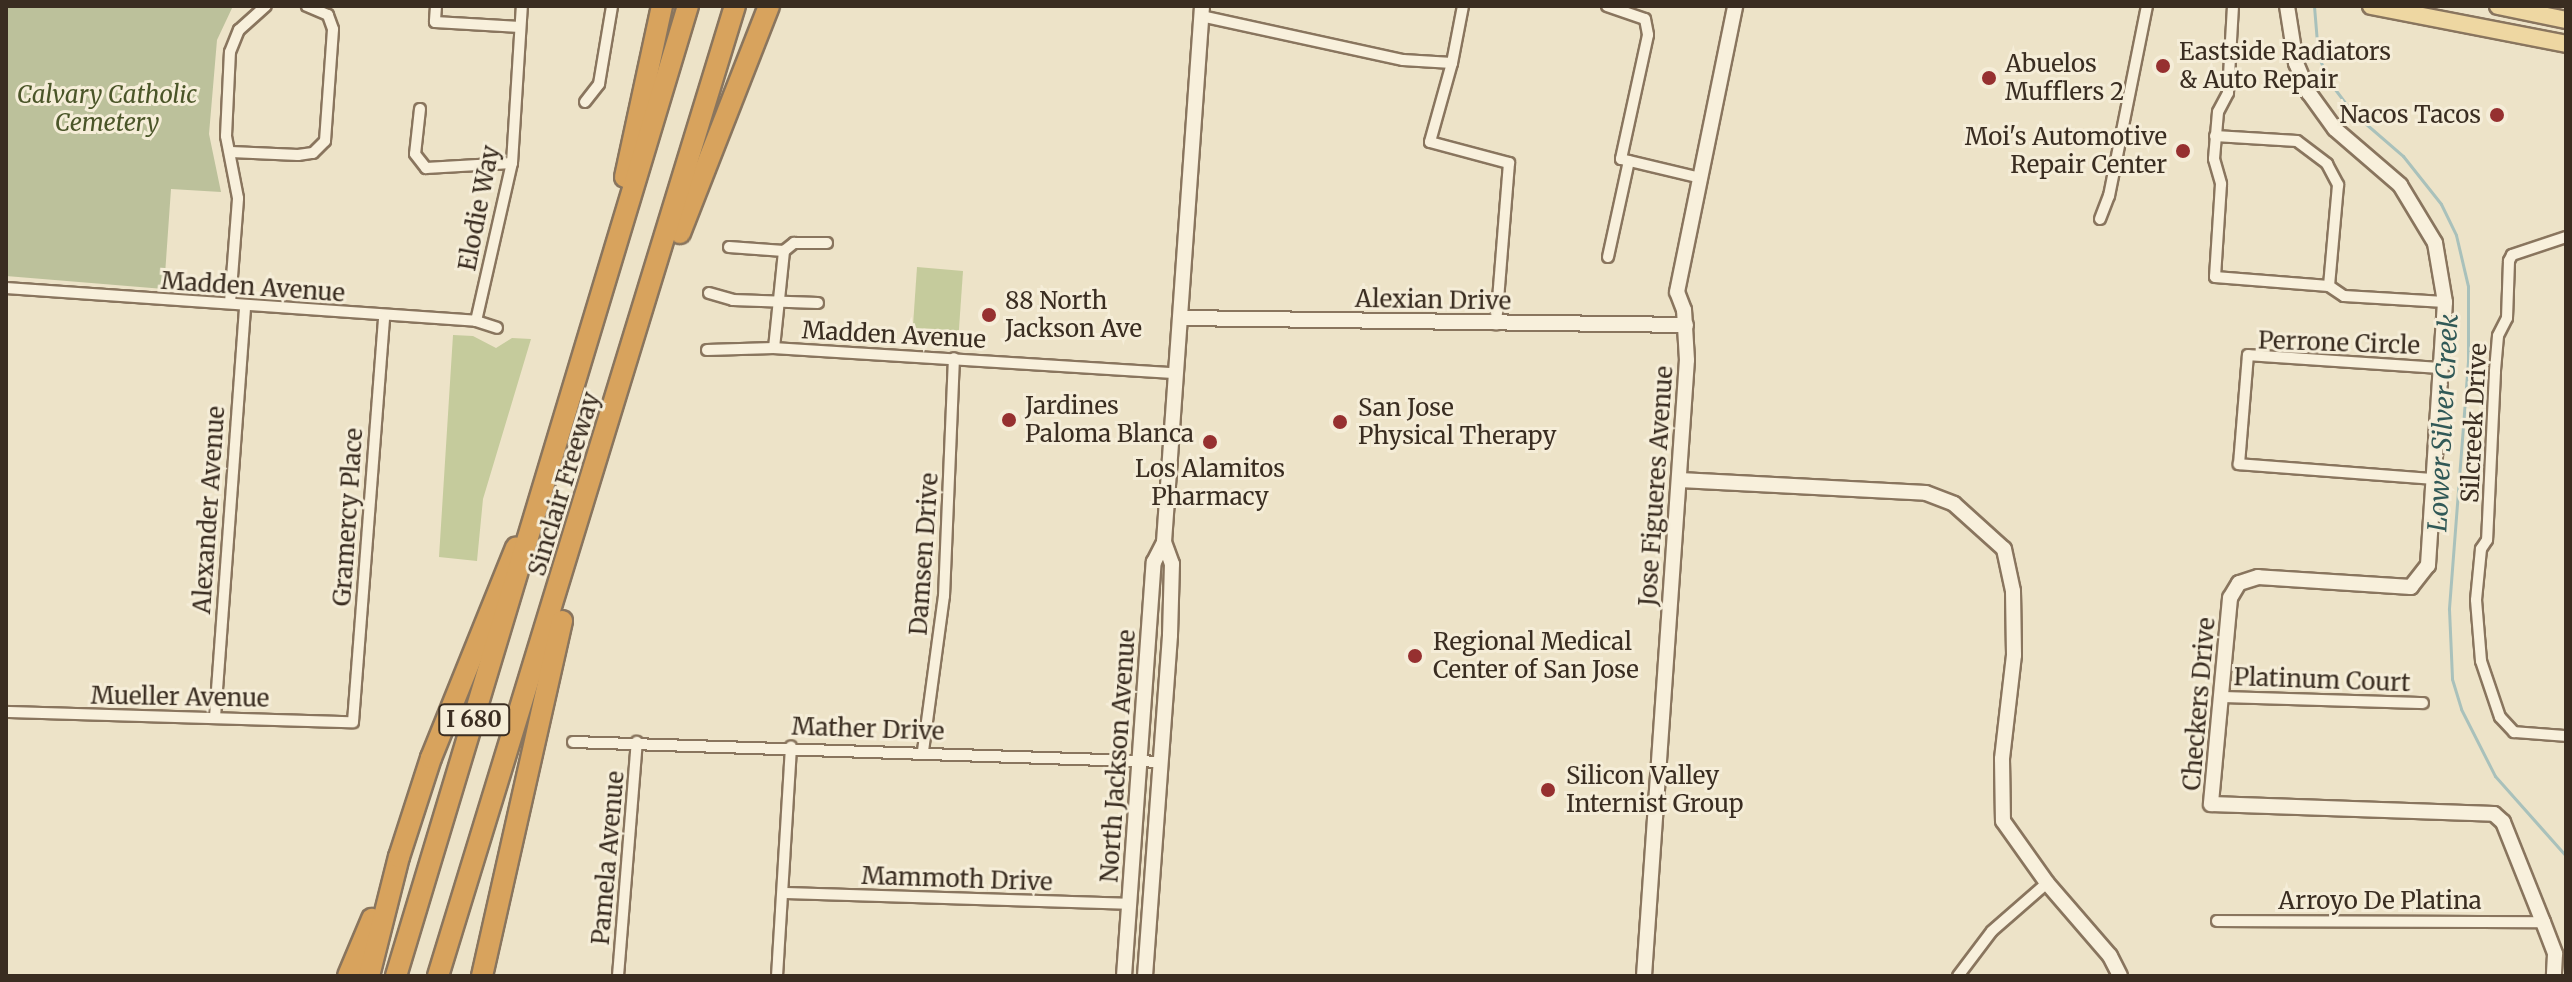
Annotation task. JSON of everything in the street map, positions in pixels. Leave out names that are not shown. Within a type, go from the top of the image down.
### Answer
[{"type":"highway","points":[[591,334],[662,6]]},
{"type":"highway","name":"Sinclair Freeway","points":[[396,976],[553,464],[688,6]]},
{"type":"highway","name":"Sinclair Freeway","points":[[438,976],[593,482],[735,6]]},
{"type":"highway","points":[[627,367],[769,6]]},
{"type":"highway","points":[[348,976],[399,857],[496,592],[553,464]]},
{"type":"highway","points":[[482,976],[593,482]]},
{"type":"highway","points":[[369,976],[399,857]]},
{"type":"highway","points":[[471,976],[494,919]]},
{"type":"main road","points":[[2371,6],[2566,44]]},
{"type":"main road","points":[[2498,6],[2566,20]]},
{"type":"street","points":[[230,303],[238,198],[226,136],[230,52],[239,30],[266,6]]},
{"type":"street","points":[[231,152],[298,155],[313,153],[325,141],[333,29],[328,15],[307,6]]},
{"type":"street","points":[[436,6],[435,22],[520,27]]},
{"type":"street","name":"Elodie Way","points":[[476,321],[512,163],[522,6]]},
{"type":"street","points":[[585,102],[599,84],[612,6]]},
{"type":"street","points":[[1463,6],[1452,63],[1430,142],[1509,163],[1496,324]]},
{"type":"street","points":[[1607,6],[1645,19],[1648,35],[1621,159],[1701,178]]},
{"type":"street","name":"Jose Figueres Avenue","points":[[1644,976],[1680,480],[1686,325],[1677,292],[1735,6]]},
{"type":"street","points":[[2100,219],[2109,196],[2147,6]]},
{"type":"street","points":[[2233,6],[2228,93],[2215,136],[2214,159],[2221,184],[2215,277],[2329,286],[2344,296],[2445,302]]},
{"type":"street","name":"Checkers Drive","points":[[2287,6],[2296,63],[2309,93],[2335,129],[2400,185],[2435,243],[2445,302],[2428,565],[2419,583],[2400,587],[2258,577],[2239,583],[2230,598],[2211,804],[2494,814],[2503,822],[2555,954],[2554,976]]},
{"type":"street","points":[[1202,11],[1403,60],[1452,63]]},
{"type":"street","name":"North Jackson Avenue","points":[[1124,976],[1154,562],[1164,542],[1202,11]]},
{"type":"street","points":[[420,109],[415,154],[426,168],[512,163]]},
{"type":"street","points":[[2215,136],[2297,141],[2313,150],[2338,185],[2329,286]]},
{"type":"street","points":[[1608,257],[1629,161]]},
{"type":"street","name":"Silcreek Drive","points":[[2566,237],[2512,255],[2509,261],[2507,318],[2496,360],[2487,540],[2481,549],[2476,600],[2481,661],[2500,717],[2514,732],[2566,736]]},
{"type":"street","points":[[729,247],[784,251],[794,243],[827,243]]},
{"type":"street","points":[[774,348],[784,251]]},
{"type":"street","name":"Madden Avenue","points":[[6,288],[476,321],[497,328]]},
{"type":"street","points":[[709,293],[818,303]]},
{"type":"street","name":"Alexander Avenue","points":[[215,717],[245,305]]},
{"type":"street","name":"Gramercy Place","points":[[353,722],[384,315]]},
{"type":"street","name":"Alexian Drive","points":[[1180,318],[1686,325]]},
{"type":"street","name":"Madden Avenue","points":[[707,350],[774,348],[1176,373]]},
{"type":"street","name":"Perrone Circle","points":[[2433,479],[2239,464],[2248,355],[2439,368]]},
{"type":"street","name":"Damsen Drive","points":[[923,751],[944,596],[954,358]]},
{"type":"street","points":[[1680,480],[1926,493],[1954,504],[2004,549],[2013,591],[2014,655],[2002,759],[2003,821],[2047,883],[2110,956],[2120,976]]},
{"type":"street","name":"North Jackson Avenue","points":[[1145,976],[1162,762],[1172,564],[1164,542]]},
{"type":"street","name":"Platinum Court","points":[[2220,697],[2423,703]]},
{"type":"street","name":"Mueller Avenue","points":[[6,712],[353,722]]},
{"type":"street","name":"Mather Drive","points":[[573,742],[791,746],[1162,762]]},
{"type":"street","name":"Pamela Avenue","points":[[618,976],[637,742]]},
{"type":"street","points":[[777,976],[791,746]]},
{"type":"street","points":[[1958,976],[1992,931],[2047,883]]},
{"type":"street","name":"Mammoth Drive","points":[[783,893],[1130,904]]},
{"type":"street","name":"Arroyo De Platina","points":[[2217,921],[2543,922]]},
{"type":"green space","name":"Calvary Catholic Cemetery","points":[[6,6],[233,6],[217,40],[209,134],[221,192],[171,189],[164,289],[6,276]]},
{"type":"green space","points":[[917,267],[963,271],[958,343],[912,340]]},
{"type":"green space","points":[[453,335],[473,336],[496,348],[512,338],[531,339],[483,499],[477,561],[439,557]]},
{"type":"waterway","name":"Lower Silver Creek","points":[[2314,6],[2318,55],[2328,80],[2351,111],[2403,156],[2441,204],[2456,235],[2468,286],[2468,361],[2449,609],[2452,679],[2461,709],[2495,776],[2566,856]]},
{"type":"place","name":"Eastside Radiators & Auto Repair","points":[[2163,66]]},
{"type":"place","name":"Abuelos Mufflers 2","points":[[1989,78]]},
{"type":"place","name":"Nacos Tacos","points":[[2497,115]]},
{"type":"place","name":"Moi's Automotive Repair Center","points":[[2183,151]]},
{"type":"place","name":"88 North Jackson Ave","points":[[989,315]]},
{"type":"place","name":"Jardines Paloma Blanca","points":[[1009,420]]},
{"type":"place","name":"San Jose Physical Therapy","points":[[1340,422]]},
{"type":"place","name":"Los Alamitos Pharmacy","points":[[1210,442]]},
{"type":"place","name":"Regional Medical Center of San Jose","points":[[1415,656]]},
{"type":"place","name":"Silicon Valley Internist Group","points":[[1548,790]]}]
